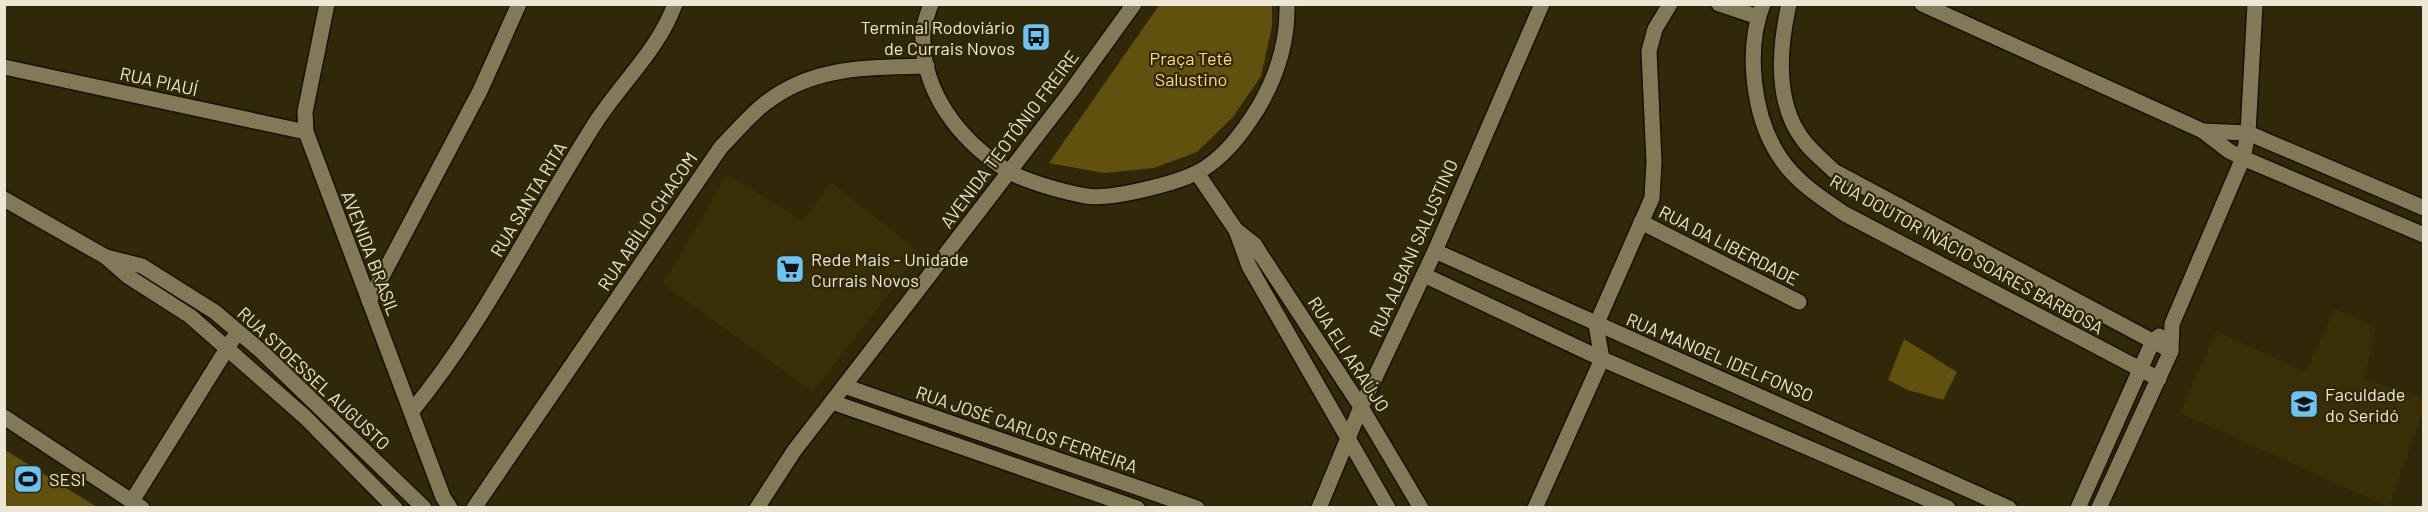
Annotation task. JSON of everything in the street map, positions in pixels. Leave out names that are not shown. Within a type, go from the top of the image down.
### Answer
[{"type":"street","name":"AVENIDA BRASIL","points":[[327,4],[305,112],[306,132],[443,497],[450,507]]},
{"type":"street","points":[[369,301],[480,91],[519,4]]},
{"type":"street","name":"RUA SANTA RITA","points":[[412,411],[443,373],[481,315],[597,120],[644,57],[675,4]]},
{"type":"street","points":[[931,4],[923,30],[927,66],[937,101],[966,138],[1009,172],[1088,196],[1137,191],[1197,173],[1222,155],[1246,126],[1263,98],[1280,61],[1287,4]]},
{"type":"street","name":"AVENIDA TEOTÔNIO FREIRE","points":[[759,502],[844,386],[1009,172],[1134,4]]},
{"type":"street","name":"RUA ALBANI SALUSTINO","points":[[1318,507],[1361,407],[1436,252],[1542,4]]},
{"type":"street","name":"RUA DA LIBERDADE","points":[[1596,325],[1652,198],[1654,183],[1649,51],[1655,29],[1670,4]]},
{"type":"street","points":[[1719,4],[1760,11]]},
{"type":"street","name":"RUA DOUTOR INÁCIO SOARES BARBOSA","points":[[1789,4],[1780,53],[1785,102],[1803,140],[1833,171],[2170,351]]},
{"type":"street","points":[[1922,4],[2203,131],[2229,152],[2424,235]]},
{"type":"street","points":[[2099,507],[2159,380],[2170,351],[2172,324],[2243,158],[2248,133],[2255,4]]},
{"type":"street","name":"RUA DOUTOR INÁCIO SOARES BARBOSA","points":[[1760,11],[1753,76],[1762,124],[1780,158],[1808,189],[1845,214],[2159,380]]},
{"type":"street","name":"RUA ABÍLIO CHACOM","points":[[474,507],[721,147],[764,105],[792,86],[836,70],[927,66]]},
{"type":"street","name":"RUA PIAUÍ","points":[[4,67],[306,132]]},
{"type":"street","points":[[2203,131],[2248,133],[2424,208]]},
{"type":"street","name":"RUA ELI ARAÚJO","points":[[1197,173],[1236,230],[1249,266],[1388,507]]},
{"type":"street","name":"RUA STOESSEL AUGUSTO","points":[[4,199],[106,257],[142,266],[187,294],[238,332],[424,507]]},
{"type":"street","name":"RUA DA LIBERDADE","points":[[1641,222],[1798,302]]},
{"type":"street","name":"RUA ELI ARAÚJO","points":[[1236,230],[1255,246],[1361,407],[1421,507]]},
{"type":"street","name":"RUA MANOEL IDELFONSO","points":[[1436,252],[1596,325],[1764,396],[1988,503],[2009,507]]},
{"type":"street","name":"RUA STOESSEL AUGUSTO","points":[[106,257],[115,267],[178,308],[228,347],[305,417],[395,507]]},
{"type":"street","points":[[1425,275],[1948,507]]},
{"type":"street","points":[[178,308],[187,294]]},
{"type":"street","points":[[2078,507],[2152,343],[2172,324]]},
{"type":"street","points":[[1534,507],[1601,352],[1596,325]]},
{"type":"street","points":[[4,417],[137,504],[238,332]]},
{"type":"street","name":"RUA JOSÉ CARLOS FERREIRA","points":[[844,386],[1197,507]]},
{"type":"street","name":"RUA JOSÉ CARLOS FERREIRA","points":[[832,402],[1137,507]]},
{"type":"street","points":[[305,417],[316,404]]},
{"type":"street","points":[[747,507],[759,502]]},
{"type":"shaded area","name":"Rede Mais - Unidade Currais Novos","points":[[727,174],[803,221],[831,182],[920,253],[813,392],[663,284]]},
{"type":"shaded area","name":"Faculdade do Seridó","points":[[2335,309],[2376,327],[2364,379],[2423,397],[2423,410],[2389,507],[2180,413],[2216,331],[2305,372]]},
{"type":"green space","name":"Praça Tetê Salustino","points":[[1160,4],[1272,5],[1272,26],[1261,76],[1233,117],[1197,152],[1154,168],[1104,173],[1049,163]]},
{"type":"green space","points":[[1904,339],[1957,372],[1943,400],[1908,390],[1888,380]]},
{"type":"green space","name":"SESI","points":[[5,450],[97,507],[5,507]]},
{"type":"place","name":"Terminal Rodoviário de Currais Novos","points":[[1036,37]]},
{"type":"place","name":"Rede Mais - Unidade Currais Novos","points":[[790,269]]},
{"type":"place","name":"Faculdade do Seridó","points":[[2304,404]]},
{"type":"place","name":"SESI","points":[[28,479]]}]
